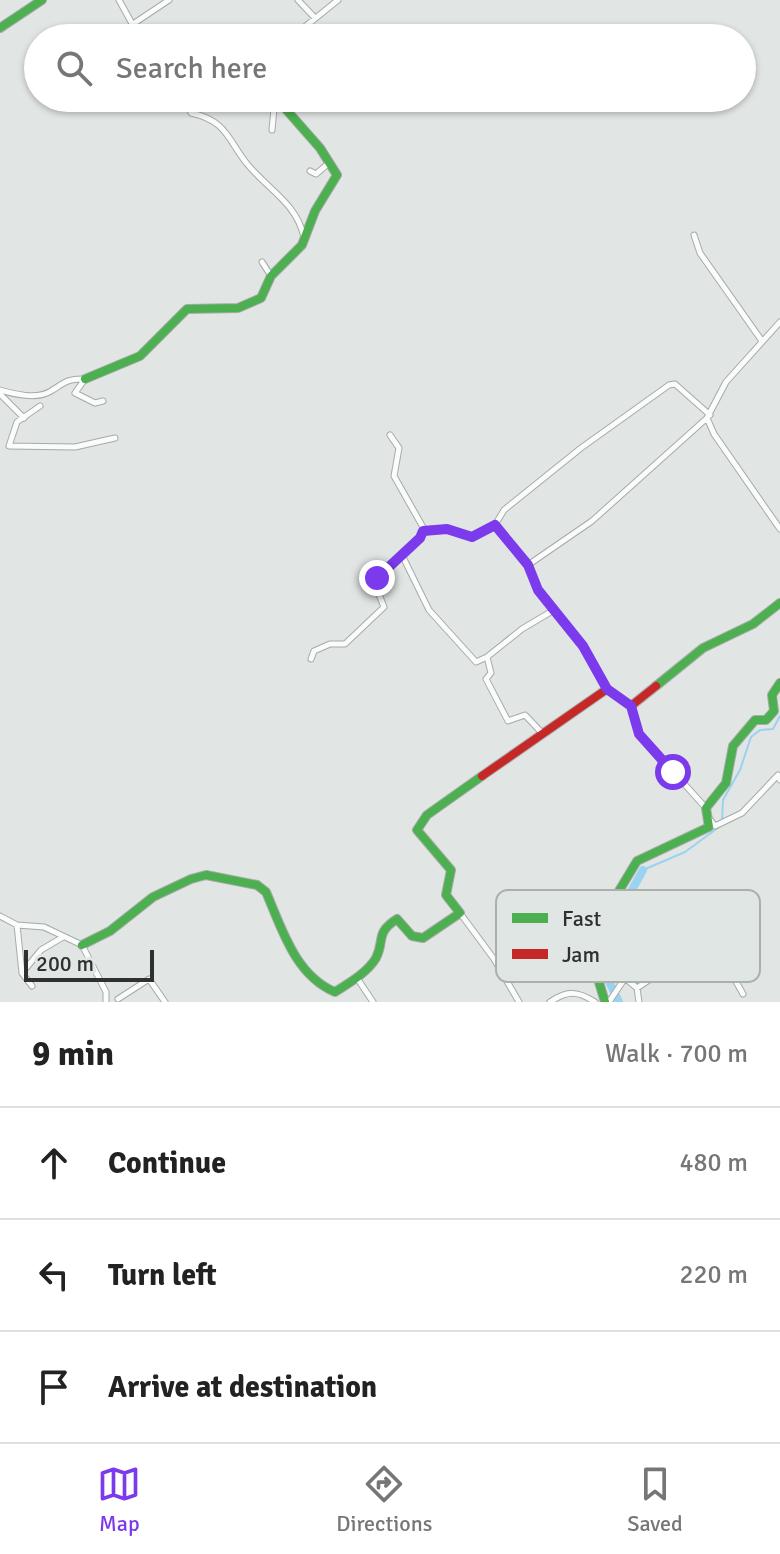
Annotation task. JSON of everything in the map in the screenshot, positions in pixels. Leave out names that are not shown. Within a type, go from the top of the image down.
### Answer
[{"type":"street","points":[[0,28],[42,0]]},
{"type":"street","points":[[119,0],[133,24],[169,0]]},
{"type":"street","points":[[298,0],[315,18]]},
{"type":"street","points":[[308,24],[338,0]]},
{"type":"street","points":[[191,112],[228,132],[248,165],[296,212],[305,238]]},
{"type":"street","points":[[272,130],[274,112]]},
{"type":"street","points":[[271,276],[297,251],[315,211],[337,175],[287,112]]},
{"type":"street","points":[[310,171],[316,174],[329,163]]},
{"type":"street","points":[[694,235],[700,253],[762,341]]},
{"type":"street","points":[[0,392],[32,396],[50,392],[66,379],[85,379],[140,356],[187,309],[248,307],[258,301],[270,285],[271,276],[262,262]]},
{"type":"street","points":[[528,565],[592,521],[708,416],[726,382],[780,322]]},
{"type":"street","points":[[85,379],[75,393],[95,403],[103,401]]},
{"type":"street","points":[[311,659],[314,651],[322,647],[337,642],[345,644],[384,607],[374,582],[423,531],[447,529],[472,537],[495,525],[504,510],[581,448],[669,385],[675,384],[708,416],[714,434],[780,529]]},
{"type":"street","points":[[0,392],[24,418]]},
{"type":"street","points":[[40,406],[14,427],[9,446],[75,447],[115,438]]},
{"type":"street","points":[[390,435],[399,448],[394,476],[423,531]]},
{"type":"street","points":[[495,525],[528,565],[538,590],[583,646],[607,689],[631,706],[639,734],[707,812],[715,826],[742,813],[778,775],[780,780]]},
{"type":"street","points":[[402,555],[429,610],[476,662],[554,609]]},
{"type":"street","points":[[631,706],[703,648],[753,624],[780,603]]},
{"type":"street","points":[[487,657],[491,673],[486,679],[501,713],[508,721],[525,715],[543,734]]},
{"type":"street","points":[[620,890],[637,861],[709,827],[707,812],[726,783],[733,746],[755,720],[766,720],[774,711],[772,695],[780,683]]},
{"type":"street","points":[[496,962],[446,895],[451,870],[417,830],[419,823],[607,689]]},
{"type":"street","points":[[82,945],[110,931],[153,897],[206,875],[257,885],[266,892],[304,968],[322,989],[335,992],[357,978],[377,956],[377,939],[383,927],[397,919],[403,922],[412,936],[423,938],[460,913]]},
{"type":"street","points":[[0,916],[17,925],[44,927],[82,945],[105,990],[106,1002]]},
{"type":"street","points":[[17,925],[22,973],[32,986]]},
{"type":"street","points":[[22,973],[41,950],[64,936]]},
{"type":"street","points":[[357,978],[373,1002]]},
{"type":"street","points":[[105,990],[119,1000],[149,979],[165,1002]]},
{"type":"street","points":[[507,982],[519,1002]]},
{"type":"street","points":[[600,982],[607,1002]]},
{"type":"street","points":[[607,1002],[622,982]]},
{"type":"street","points":[[630,982],[637,988],[639,1002]]},
{"type":"street","points":[[637,988],[646,982]]},
{"type":"street","points":[[736,982],[743,994]]},
{"type":"street","points":[[550,1002],[564,993],[581,993],[595,1002]]},
{"type":"waterway","points":[[722,822],[723,800],[740,770],[751,737],[760,730],[773,729],[780,716]]},
{"type":"waterway","points":[[643,870],[685,852],[719,827]]},
{"type":"waterway","points":[[632,890],[643,870]]},
{"type":"waterway","points":[[609,982],[619,1002]]},
{"type":"traffic: fast","points":[[0,28],[42,0]]},
{"type":"traffic: fast","points":[[85,379],[140,356],[187,309],[238,308],[261,298],[271,276],[302,245],[315,211],[337,175],[320,148],[288,112]]},
{"type":"traffic: fast","points":[[656,686],[703,648],[753,624],[780,603]]},
{"type":"traffic: fast","points":[[620,890],[637,861],[709,827],[706,808],[726,783],[733,746],[755,720],[766,720],[774,711],[772,695],[780,683]]},
{"type":"traffic: fast","points":[[82,945],[110,931],[153,897],[206,875],[257,885],[266,892],[300,963],[321,984],[335,992],[372,963],[379,952],[383,933],[397,919],[412,936],[423,938],[460,913],[446,895],[451,870],[417,830],[427,815],[482,776]]},
{"type":"traffic: fast","points":[[599,982],[605,1002]]},
{"type":"traffic: jam","points":[[482,776],[607,689],[631,706],[656,686]]},
{"type":"route","points":[[377,578],[420,538],[423,531],[447,529],[472,537],[495,525],[528,565],[538,590],[583,646],[607,689],[631,706],[631,717],[639,734],[673,772]]}]
